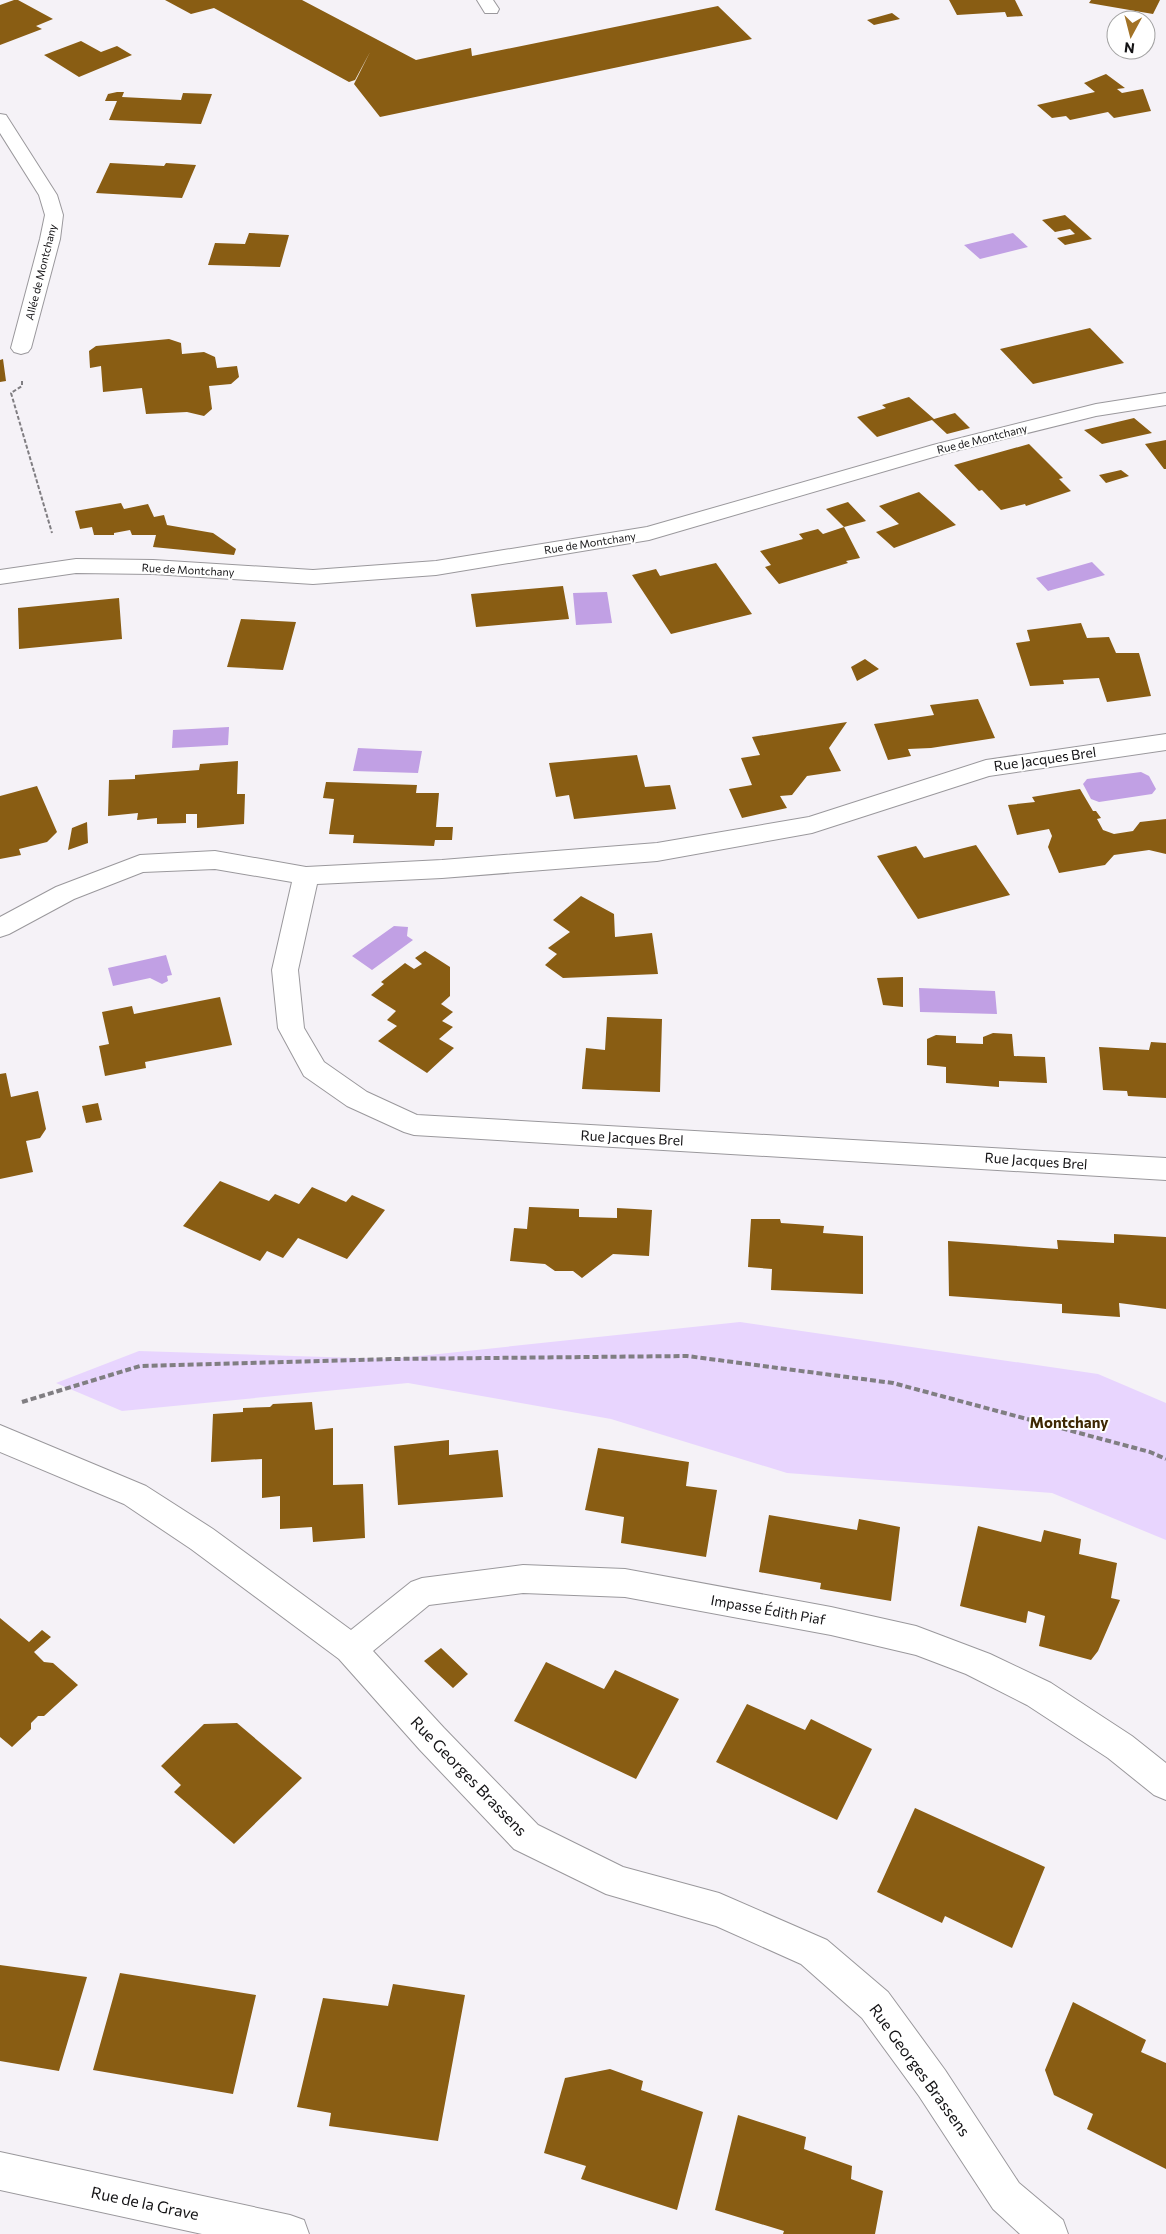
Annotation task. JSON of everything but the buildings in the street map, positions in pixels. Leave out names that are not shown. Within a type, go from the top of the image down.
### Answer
[{"type":"street","name":"Allée de Montchany","points":[[0,119],[48,195],[54,214],[50,240],[22,348]]},
{"type":"street","name":"Rue de Montchany","points":[[0,577],[76,566],[153,567],[313,577],[436,568],[649,533],[940,449],[1096,410],[1166,399]]},
{"type":"street","name":"Rue Jacques Brel","points":[[0,928],[65,893],[140,864],[215,860],[306,876],[442,869],[657,852],[812,825],[986,768],[1166,742]]},
{"type":"street","name":"Rue Jacques Brel","points":[[306,876],[285,970],[291,1028],[314,1069],[356,1099],[414,1125],[1166,1169]]},
{"type":"street","name":"Rue Georges Brassens","points":[[0,1438],[135,1495],[202,1539],[351,1649],[432,1739],[526,1838],[618,1882],[719,1910],[814,1952],[875,2005],[932,2083],[1006,2196],[1049,2234]]},
{"type":"street","name":"Impasse Édith Piaf","points":[[351,1649],[422,1592],[523,1579],[625,1583],[831,1621],[916,1641],[978,1664],[1039,1694],[1120,1747],[1166,1784]]},
{"type":"street","name":"Rue de la Grave","points":[[0,2172],[290,2234]]},
{"type":"path","points":[[22,386],[11,394],[62,568]]},
{"type":"path","points":[[19,1403],[140,1366],[687,1356],[893,1383],[1150,1452],[1166,1459]]},
{"type":"shaded area","points":[[1013,233],[1028,247],[980,259],[964,245]]},
{"type":"shaded area","points":[[1092,562],[1105,575],[1048,591],[1036,578]]},
{"type":"shaded area","points":[[607,592],[612,623],[576,625],[573,593]]},
{"type":"shaded area","points":[[229,727],[228,745],[172,748],[173,730]]},
{"type":"shaded area","points":[[358,748],[422,751],[418,773],[353,771]]},
{"type":"shaded area","points":[[1141,772],[1149,776],[1156,789],[1152,794],[1099,802],[1091,799],[1083,784],[1087,779]]},
{"type":"shaded area","points":[[394,926],[408,927],[407,936],[413,940],[372,970],[352,956]]},
{"type":"shaded area","points":[[166,955],[172,975],[167,976],[168,981],[162,984],[150,978],[113,986],[108,968]]},
{"type":"shaded area","points":[[919,988],[995,991],[997,1014],[920,1012]]},
{"type":"shaded area","points":[[740,1322],[1098,1374],[1166,1403],[1166,1540],[1052,1493],[787,1473],[611,1419],[408,1383],[122,1411],[56,1383],[139,1351],[391,1359]]},
{"type":"district","name":"Montchany","points":[[1069,1423]]}]
